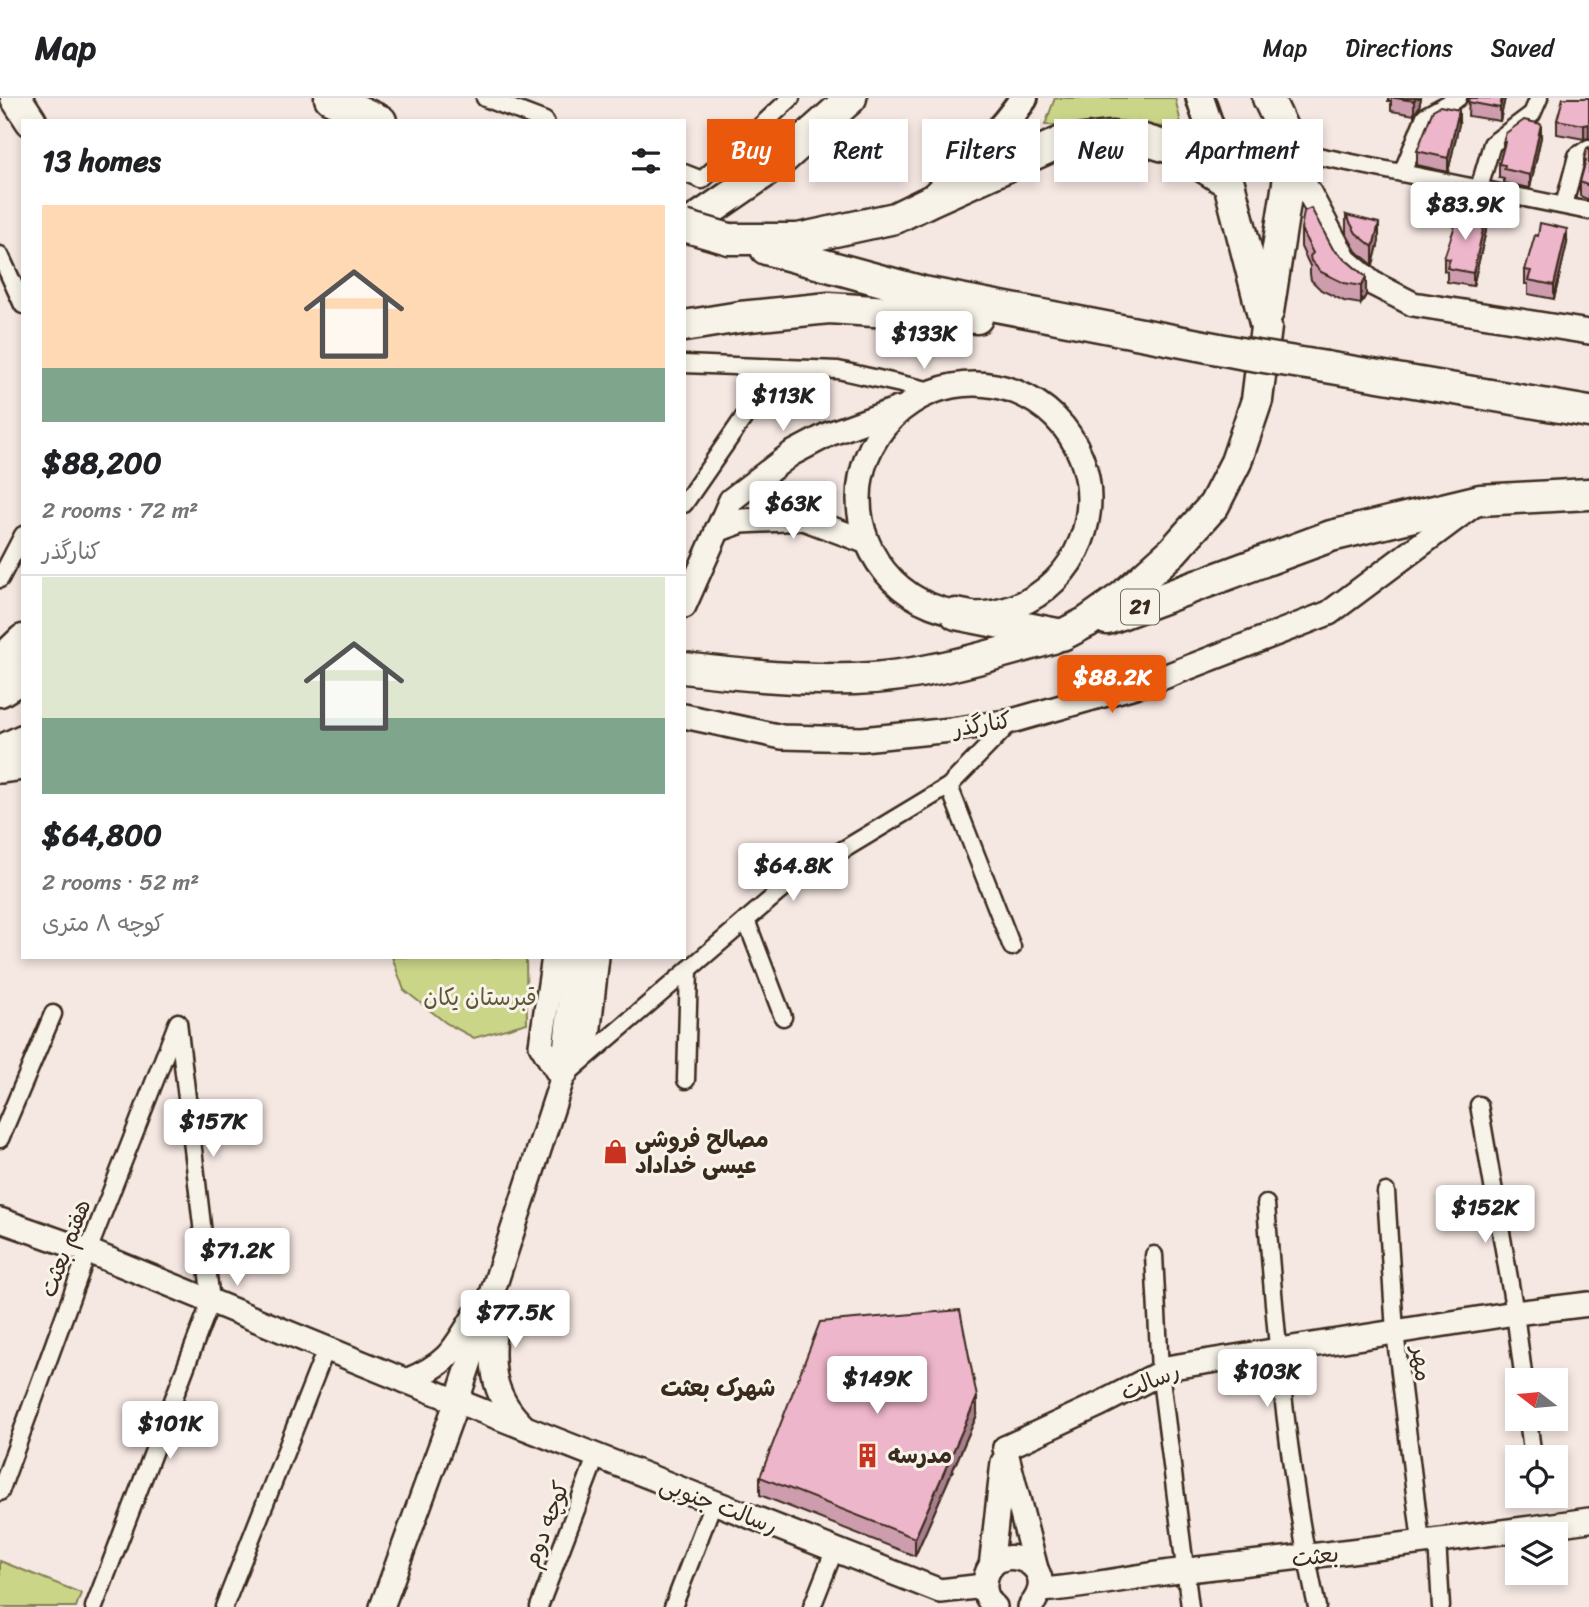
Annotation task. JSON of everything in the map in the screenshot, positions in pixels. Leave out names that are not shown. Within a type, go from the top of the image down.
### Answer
[{"type":"highway","points":[[330,98],[377,119]]},
{"type":"highway","points":[[686,226],[777,164],[851,98]]},
{"type":"highway","points":[[1268,98],[1278,119]]},
{"type":"highway","points":[[729,239],[798,239],[895,218],[1059,143],[1111,137],[1144,140],[1177,150],[1229,183],[1266,327]]},
{"type":"highway","points":[[956,614],[1005,615],[1062,635],[1087,622],[1122,597],[1173,551],[1214,505],[1236,462],[1257,400],[1288,182]]},
{"type":"highway","points":[[686,228],[923,292],[1245,354],[1589,412]]},
{"type":"highway","points":[[686,326],[829,308],[1013,321],[1158,338]]},
{"type":"highway","name":"21","points":[[686,668],[855,679],[971,662],[1062,635],[1331,536],[1480,500],[1589,494]]},
{"type":"highway","points":[[928,669],[1005,615]]},
{"type":"highway","points":[[0,662],[21,642]]},
{"type":"highway","points":[[0,691],[21,678]]},
{"type":"highway","points":[[0,751],[21,741]]},
{"type":"main road","points":[[932,200],[976,156],[1024,98]]},
{"type":"main road","points":[[1200,98],[1229,183]]},
{"type":"street","points":[[485,98],[540,119]]},
{"type":"street","points":[[686,174],[702,180],[791,98]]},
{"type":"street","points":[[1402,173],[1425,116],[1458,98]]},
{"type":"street","points":[[1479,188],[1492,144],[1532,114],[1539,98]]},
{"type":"street","points":[[1564,205],[1577,156],[1589,148]]},
{"type":"street","points":[[1323,156],[1589,211]]},
{"type":"street","points":[[1304,182],[1345,260],[1372,284],[1413,304],[1589,332]]},
{"type":"street","points":[[0,255],[21,301]]},
{"type":"street","points":[[686,364],[838,370],[932,391]]},
{"type":"street","points":[[686,501],[778,368]]},
{"type":"street","points":[[686,601],[731,500],[791,454],[829,434],[906,406],[932,391],[962,384],[992,385],[1021,393],[1047,409],[1067,431],[1082,457],[1089,486],[1088,517],[1080,546],[1064,572],[1042,593],[1005,615]]},
{"type":"street","points":[[906,406],[884,427],[868,453],[860,482],[859,512],[867,542],[881,568],[902,590],[928,606],[956,614]]},
{"type":"street","name":"کنارگذر","points":[[687,723],[782,737],[862,739],[1012,721],[1156,680],[1329,613],[1480,500]]},
{"type":"street","points":[[717,530],[742,521],[803,519],[867,542]]},
{"type":"street","points":[[0,579],[21,539]]},
{"type":"street","points":[[562,1079],[793,880],[949,786],[1012,721]]},
{"type":"street","points":[[0,771],[21,768]]},
{"type":"street","points":[[949,786],[1012,947]]},
{"type":"street","points":[[746,920],[783,1017]]},
{"type":"street","points":[[554,959],[541,1045],[562,1079]]},
{"type":"street","points":[[382,1607],[457,1401],[562,1079],[575,959]]},
{"type":"street","points":[[562,1079],[588,1036],[597,959]]},
{"type":"street","points":[[687,1080],[689,969]]},
{"type":"street","points":[[0,1139],[53,1014]]},
{"type":"street","name":"هفتم بعثت","points":[[0,1492],[88,1251],[178,1022],[211,1301]]},
{"type":"street","points":[[1479,1105],[1522,1368]]},
{"type":"street","name":"مهر","points":[[1386,1192],[1395,1332],[1441,1607]]},
{"type":"street","points":[[1266,1204],[1277,1350],[1306,1558],[1317,1607]]},
{"type":"street","name":"رسالت جنوبی","points":[[0,1220],[88,1251],[326,1349],[834,1551],[937,1599],[988,1576],[999,1560],[1009,1557],[1029,1562],[1036,1593]]},
{"type":"street","points":[[1154,1255],[1160,1371],[1190,1607]]},
{"type":"street","points":[[406,1381],[439,1366],[449,1356],[498,1276]]},
{"type":"street","points":[[498,1276],[494,1375],[501,1400],[527,1429]]},
{"type":"street","points":[[93,1607],[211,1301]]},
{"type":"street","name":"رسالت","points":[[1005,1448],[1172,1367],[1515,1313],[1589,1304]]},
{"type":"street","points":[[224,1607],[326,1349]]},
{"type":"street","points":[[995,1607],[986,1596],[1005,1448]]},
{"type":"street","points":[[1005,1448],[1036,1593]]},
{"type":"street","name":"کوچه دوم","points":[[539,1607],[596,1457]]},
{"type":"street","points":[[673,1607],[713,1503]]},
{"type":"street","name":"بعثت","points":[[1036,1593],[1184,1570],[1306,1558],[1589,1520]]},
{"type":"street","points":[[811,1607],[834,1551]]},
{"type":"green space","points":[[1055,98],[1175,98],[1180,119],[1162,119],[1162,127],[1148,127],[1148,119],[1054,119],[1054,125],[1045,125]]},
{"type":"green space","name":"قبرستان یکان","points":[[393,959],[526,959],[527,1023],[474,1038],[446,1023],[404,990]]},
{"type":"green space","points":[[0,1561],[81,1593],[76,1607],[0,1607]]},
{"type":"building","points":[[1395,98],[1416,98],[1414,101]]},
{"type":"building","points":[[1469,98],[1502,98],[1500,108],[1468,102]]},
{"type":"building","points":[[1563,98],[1589,98],[1589,124],[1557,120]]},
{"type":"building","points":[[1440,106],[1459,110],[1448,158],[1417,151],[1433,110]]},
{"type":"building","points":[[1524,120],[1541,124],[1530,175],[1504,169],[1505,165],[1499,164],[1506,133]]},
{"type":"building","points":[[1589,147],[1589,186],[1580,182]]},
{"type":"building","points":[[1311,208],[1333,249],[1366,277],[1361,286],[1344,283],[1321,272],[1311,261],[1310,256],[1313,253],[1301,229],[1304,211]]},
{"type":"building","points":[[1460,211],[1486,217],[1473,273],[1447,268],[1450,259],[1444,258]]},
{"type":"building","points":[[1346,215],[1379,223],[1373,247],[1356,233]]},
{"type":"building","points":[[1540,223],[1567,229],[1554,285],[1528,280],[1531,271],[1525,270]]},
{"type":"building","name":"مدرسه","points":[[960,1310],[977,1397],[915,1538],[760,1477],[820,1322]]},
{"type":"place","name":"مصالح فروشی عیسی خداداد","points":[[615,1152]]},
{"type":"place","name":"مدرسه","points":[[868,1455]]},
{"type":"district","name":"شهرک بعثت","points":[[718,1388]]}]
